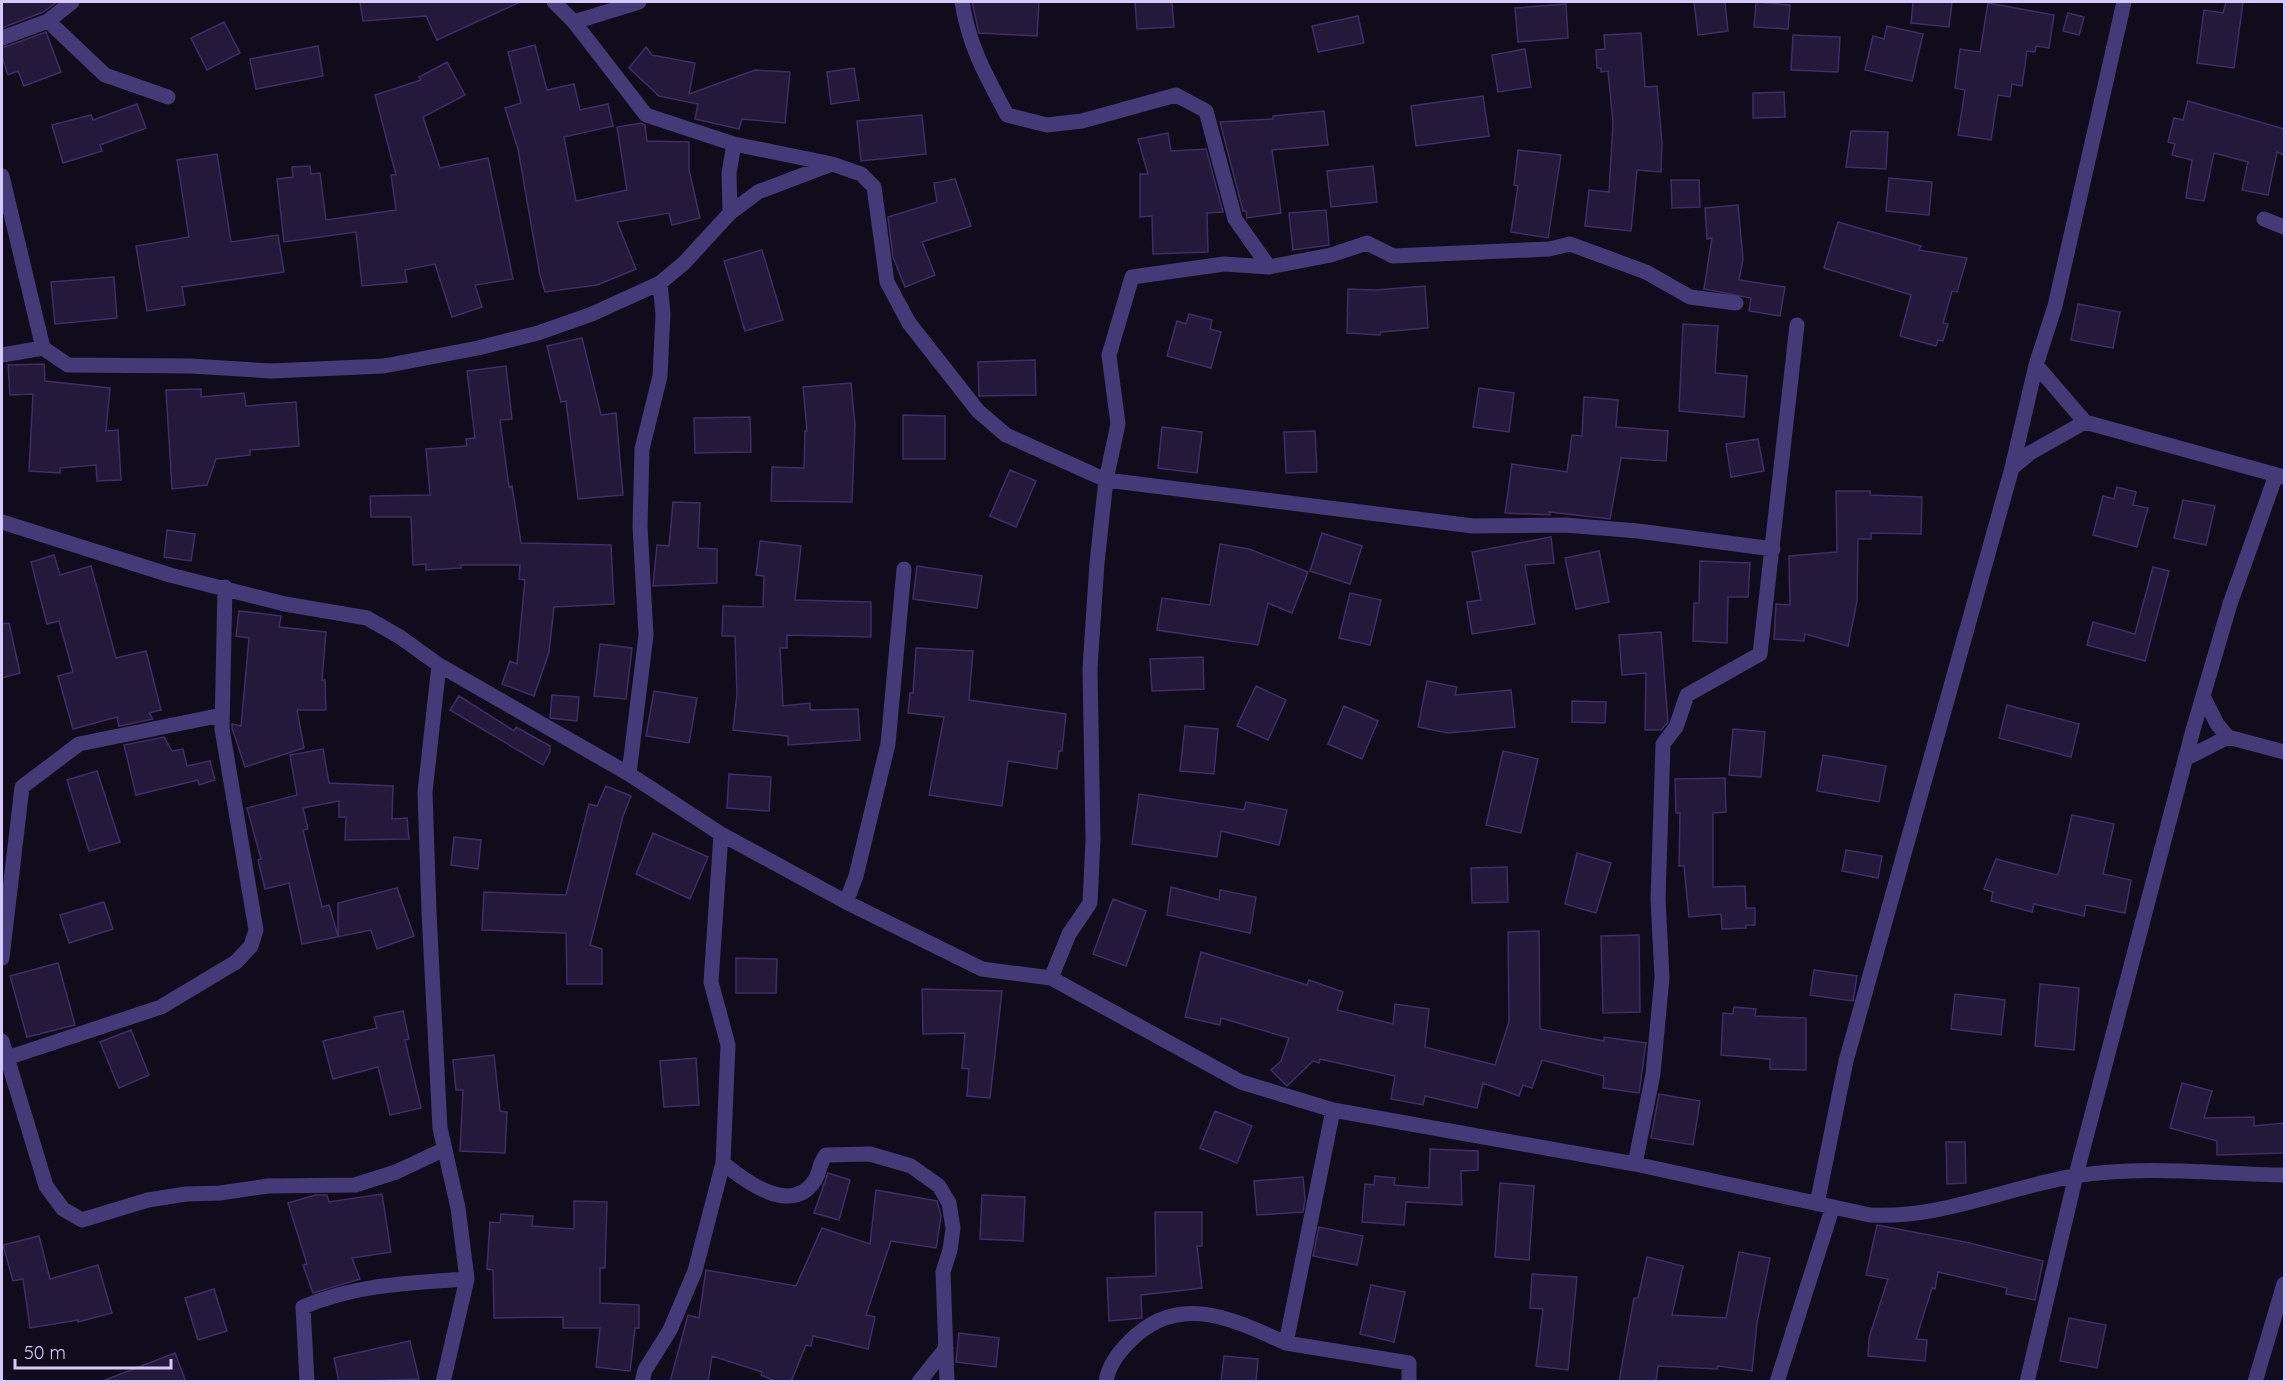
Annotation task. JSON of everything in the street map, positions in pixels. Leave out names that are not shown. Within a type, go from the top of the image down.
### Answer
[{"type":"street","points":[[2,39],[48,21],[72,2]]},
{"type":"street","points":[[554,2],[574,22],[646,115],[734,144],[832,164],[861,174],[874,188],[887,282],[909,323],[978,411],[1006,435],[1106,480],[1473,526],[1565,525],[1638,531],[1773,549]]},
{"type":"street","points":[[574,22],[639,2]]},
{"type":"street","points":[[962,2],[967,33],[982,70],[1007,115],[1047,125],[1070,122],[1176,95],[1206,111],[1235,219],[1269,267]]},
{"type":"street","points":[[1817,1204],[1846,1061],[2012,468],[2036,365],[2055,306],[2124,2]]},
{"type":"street","points":[[48,21],[105,75],[168,97]]},
{"type":"street","points":[[730,213],[729,173],[734,144]]},
{"type":"street","points":[[2,176],[43,348],[68,365],[191,366],[271,371],[384,366],[427,359],[538,333],[592,314],[660,283],[684,263],[730,213],[758,192],[832,164]]},
{"type":"street","points":[[2264,219],[2284,227]]},
{"type":"street","points":[[1052,978],[1069,934],[1090,903],[1093,839],[1090,668],[1097,563],[1106,480],[1118,424],[1109,355],[1132,277],[1224,264],[1269,267],[1331,255],[1367,243],[1393,256],[1549,249],[1570,244],[1646,272],[1690,297],[1736,303]]},
{"type":"street","points":[[629,774],[646,635],[640,526],[642,460],[660,376],[663,314],[660,283]]},
{"type":"street","points":[[1635,1164],[1653,1074],[1662,977],[1658,900],[1663,744],[1676,727],[1687,695],[1760,654],[1797,326]]},
{"type":"street","points":[[2,355],[43,348]]},
{"type":"street","points":[[2027,1382],[2076,1175],[2185,759],[2230,604],[2280,476],[2085,422],[2036,365]]},
{"type":"street","points":[[2012,468],[2030,453],[2085,422]]},
{"type":"street","points":[[2,522],[171,575],[285,604],[367,618],[400,637],[439,665],[629,774],[721,834],[846,902],[982,969],[1052,978],[1241,1082],[1333,1110],[1635,1164],[1832,1209],[1894,1216],[1914,1214],[2076,1175],[2163,1171],[2284,1174]]},
{"type":"street","points":[[846,902],[856,876],[888,744],[904,569]]},
{"type":"street","points":[[7,1058],[161,1007],[236,962],[251,946],[256,930],[222,714],[225,587]]},
{"type":"street","points":[[439,665],[425,792],[435,1046],[440,1128],[458,1208],[467,1279],[443,1382]]},
{"type":"street","points":[[2203,696],[2217,724],[2228,738],[2284,752]]},
{"type":"street","points":[[2,958],[22,788],[79,744],[222,714]]},
{"type":"street","points":[[2185,759],[2228,738]]},
{"type":"street","points":[[642,1382],[645,1370],[670,1330],[695,1271],[723,1163],[728,1045],[711,982],[721,834]]},
{"type":"street","points":[[2,1041],[46,1186],[63,1209],[82,1220],[148,1200],[186,1194],[220,1193],[268,1186],[355,1185],[396,1172],[445,1149]]},
{"type":"street","points":[[1286,1344],[1333,1110]]},
{"type":"street","points":[[723,1163],[764,1192],[791,1196],[806,1190],[816,1179],[819,1163],[826,1155],[870,1154],[911,1166],[939,1186],[949,1203],[953,1228],[950,1250],[943,1272],[947,1382]]},
{"type":"street","points":[[1777,1382],[1832,1209]]},
{"type":"street","points":[[307,1382],[303,1307],[346,1290],[467,1279]]},
{"type":"street","points":[[2255,1382],[2284,1284]]},
{"type":"street","points":[[1106,1382],[1116,1356],[1136,1335],[1160,1320],[1190,1312],[1242,1323],[1286,1344],[1409,1363],[1409,1382]]},
{"type":"street","points":[[918,1382],[946,1348]]},
{"type":"building","points":[[2,2],[57,2],[43,12],[2,28]]},
{"type":"building","points":[[360,2],[520,2],[437,40],[426,16],[363,21]]},
{"type":"building","points":[[972,2],[1039,2],[1037,36],[979,33]]},
{"type":"building","points":[[1135,2],[1172,2],[1174,27],[1137,29]]},
{"type":"building","points":[[1694,2],[1725,2],[1728,31],[1698,35]]},
{"type":"building","points":[[1756,2],[1790,5],[1788,29],[1754,27]]},
{"type":"building","points":[[1913,2],[1952,2],[1949,27],[1911,23]]},
{"type":"building","points":[[2226,2],[2243,2],[2234,68],[2197,63],[2204,10],[2223,13]]},
{"type":"building","points":[[1988,3],[2054,15],[2049,48],[2036,46],[2035,52],[2027,51],[2022,86],[2012,84],[2010,97],[1998,95],[1991,140],[1958,135],[1965,90],[1955,88],[1960,49],[1980,52]]},
{"type":"building","points":[[1566,4],[1568,38],[1518,42],[1515,8]]},
{"type":"building","points":[[2068,13],[2084,17],[2079,35],[2063,31]]},
{"type":"building","points":[[1358,16],[1364,43],[1318,52],[1312,26]]},
{"type":"building","points":[[224,22],[240,53],[207,70],[191,38]]},
{"type":"building","points":[[1887,26],[1923,34],[1912,81],[1865,70],[1873,36],[1884,39]]},
{"type":"building","points":[[46,32],[61,72],[24,86],[18,71],[8,75],[2,57],[2,48]]},
{"type":"building","points":[[1641,33],[1645,87],[1657,86],[1662,143],[1661,172],[1637,170],[1631,231],[1585,226],[1589,190],[1609,192],[1613,122],[1608,71],[1601,72],[1601,68],[1597,68],[1596,50],[1605,49],[1604,35]]},
{"type":"building","points":[[1793,35],[1840,37],[1838,72],[1791,70]]},
{"type":"building","points":[[535,45],[547,90],[574,84],[580,110],[608,104],[613,126],[564,137],[576,201],[627,190],[617,127],[641,123],[645,125],[647,141],[689,142],[689,170],[700,218],[672,225],[669,213],[617,222],[636,269],[597,285],[545,292],[540,275],[518,149],[505,108],[521,103],[508,52]]},
{"type":"building","points":[[318,46],[323,76],[256,89],[250,59]]},
{"type":"building","points":[[646,47],[652,55],[695,63],[689,94],[755,70],[790,72],[785,123],[742,119],[739,129],[695,119],[698,104],[659,96],[629,68]]},
{"type":"building","points":[[1525,49],[1531,87],[1498,92],[1492,55]]},
{"type":"building","points":[[447,62],[465,95],[423,117],[440,168],[488,158],[513,279],[475,285],[482,307],[452,317],[435,264],[405,270],[407,282],[362,286],[356,232],[284,242],[277,179],[293,177],[292,167],[310,166],[311,174],[320,173],[326,220],[396,210],[391,175],[396,175],[375,95],[421,80],[419,77]]},
{"type":"building","points":[[854,68],[859,100],[831,104],[827,72]]},
{"type":"building","points":[[1784,92],[1785,117],[1753,118],[1753,93]]},
{"type":"building","points":[[1483,96],[1489,136],[1416,146],[1411,106]]},
{"type":"building","points":[[2188,101],[2284,129],[2284,155],[2277,152],[2268,195],[2242,190],[2248,162],[2214,153],[2204,201],[2186,198],[2192,160],[2172,155],[2175,144],[2168,142],[2174,118],[2183,120]]},
{"type":"building","points":[[137,104],[146,128],[100,145],[102,151],[63,163],[52,125],[91,115],[93,120]]},
{"type":"building","points":[[1324,111],[1328,145],[1272,150],[1281,213],[1247,218],[1246,211],[1243,211],[1220,122],[1273,119],[1273,116]]},
{"type":"building","points":[[922,115],[926,154],[861,161],[857,121]]},
{"type":"building","points":[[1851,131],[1888,132],[1886,169],[1846,167]]},
{"type":"building","points":[[1168,133],[1171,151],[1206,149],[1223,212],[1207,213],[1208,252],[1153,254],[1152,216],[1140,217],[1140,174],[1148,174],[1138,139]]},
{"type":"building","points":[[1518,150],[1561,155],[1548,238],[1511,232],[1518,186],[1514,185]]},
{"type":"building","points":[[217,154],[231,242],[278,235],[284,272],[182,287],[185,305],[147,311],[136,246],[189,237],[177,160]]},
{"type":"building","points":[[1373,166],[1377,202],[1331,207],[1327,171]]},
{"type":"building","points":[[1889,178],[1932,182],[1929,215],[1886,211]]},
{"type":"building","points":[[955,179],[971,226],[922,242],[935,275],[905,287],[893,257],[888,217],[937,202],[934,183]]},
{"type":"building","points":[[1671,180],[1699,180],[1700,207],[1672,208]]},
{"type":"building","points":[[1738,205],[1743,259],[1739,280],[1785,287],[1780,316],[1749,311],[1751,298],[1704,289],[1712,238],[1707,239],[1705,208]]},
{"type":"building","points":[[1326,210],[1329,245],[1293,250],[1289,213]]},
{"type":"building","points":[[1838,222],[1921,246],[1919,250],[1967,258],[1957,292],[1952,291],[1943,323],[1948,324],[1943,341],[1938,340],[1936,346],[1900,336],[1911,295],[1824,268]]},
{"type":"building","points":[[762,250],[783,320],[745,331],[724,261]]},
{"type":"building","points":[[114,277],[117,318],[55,324],[51,282]]},
{"type":"building","points":[[1425,286],[1428,328],[1381,332],[1380,335],[1347,333],[1348,289],[1376,290]]},
{"type":"building","points":[[2078,304],[2120,312],[2113,348],[2071,340]]},
{"type":"building","points":[[1189,314],[1212,320],[1210,329],[1221,332],[1211,368],[1167,356],[1177,321],[1186,324]]},
{"type":"building","points":[[1683,324],[1718,326],[1715,373],[1747,376],[1744,417],[1679,411]]},
{"type":"building","points":[[582,338],[601,415],[616,413],[623,495],[578,499],[566,401],[561,402],[547,346]]},
{"type":"building","points":[[1035,360],[1036,395],[979,396],[978,362]]},
{"type":"building","points":[[44,364],[45,381],[110,388],[106,431],[118,430],[121,480],[97,481],[96,465],[60,468],[60,473],[29,471],[33,394],[10,395],[8,365]]},
{"type":"building","points":[[506,366],[512,419],[500,420],[509,487],[512,486],[521,543],[611,545],[614,604],[554,607],[549,652],[534,696],[502,684],[510,661],[517,664],[525,580],[519,579],[520,565],[461,565],[461,568],[426,570],[426,564],[413,565],[411,517],[371,517],[370,496],[430,495],[426,449],[467,446],[466,439],[475,438],[467,371]]},
{"type":"building","points":[[851,383],[855,425],[852,502],[771,501],[772,467],[804,468],[805,431],[807,431],[803,387]]},
{"type":"building","points":[[1479,388],[1514,393],[1509,432],[1473,427]]},
{"type":"building","points":[[201,389],[201,397],[244,393],[246,406],[296,402],[299,446],[250,450],[250,455],[216,459],[207,485],[172,489],[166,390]]},
{"type":"building","points":[[1584,397],[1618,400],[1616,427],[1668,431],[1666,461],[1621,458],[1610,519],[1549,512],[1550,515],[1505,513],[1512,464],[1567,472],[1572,435],[1582,436]]},
{"type":"building","points":[[903,415],[945,416],[945,459],[903,459]]},
{"type":"building","points":[[750,417],[751,452],[695,453],[694,418]]},
{"type":"building","points":[[1162,427],[1202,432],[1197,473],[1158,468]]},
{"type":"building","points":[[1315,431],[1317,472],[1286,473],[1284,432]]},
{"type":"building","points":[[1758,439],[1764,471],[1731,477],[1726,444]]},
{"type":"building","points":[[1010,470],[1036,481],[1016,527],[990,516]]},
{"type":"building","points":[[2117,487],[2136,492],[2133,505],[2148,508],[2137,547],[2093,535],[2103,496],[2114,499]]},
{"type":"building","points":[[1836,491],[1870,491],[1870,495],[1922,497],[1921,534],[1871,533],[1871,539],[1858,539],[1857,601],[1848,646],[1805,634],[1804,641],[1774,639],[1776,604],[1790,605],[1789,556],[1837,552]]},
{"type":"building","points":[[2183,500],[2215,506],[2206,545],[2174,538]]},
{"type":"building","points":[[673,502],[700,503],[698,548],[717,549],[717,583],[653,586],[657,545],[669,546]]},
{"type":"building","points":[[167,530],[195,534],[191,561],[164,557]]},
{"type":"building","points":[[1322,533],[1362,546],[1350,584],[1310,571]]},
{"type":"building","points":[[1551,537],[1554,563],[1525,565],[1535,624],[1472,634],[1467,602],[1481,600],[1472,552]]},
{"type":"building","points":[[760,541],[801,546],[795,600],[871,602],[871,637],[787,635],[787,648],[780,648],[783,706],[810,703],[810,710],[858,709],[860,740],[788,745],[788,736],[733,730],[737,694],[735,636],[722,636],[723,606],[763,607],[764,576],[756,575]]},
{"type":"building","points":[[1220,544],[1249,549],[1308,572],[1292,613],[1268,603],[1258,645],[1157,630],[1162,598],[1210,605]]},
{"type":"building","points":[[1599,551],[1609,602],[1576,609],[1565,558]]},
{"type":"building","points":[[54,555],[60,575],[91,566],[116,658],[146,651],[161,710],[149,713],[153,719],[119,726],[117,717],[73,729],[58,676],[73,672],[59,621],[47,624],[31,562]]},
{"type":"building","points":[[1700,561],[1750,563],[1748,597],[1728,597],[1727,643],[1693,641],[1694,603],[1699,603]]},
{"type":"building","points":[[917,566],[982,576],[977,608],[913,599]]},
{"type":"building","points":[[2153,567],[2169,571],[2145,661],[2087,645],[2093,622],[2135,634]]},
{"type":"building","points":[[1350,593],[1381,600],[1370,645],[1339,638]]},
{"type":"building","points":[[239,611],[281,616],[279,627],[326,632],[322,680],[325,680],[326,710],[297,710],[304,748],[245,767],[232,728],[232,724],[241,726],[249,638],[236,636]]},
{"type":"building","points":[[9,623],[20,673],[2,678],[2,624]]},
{"type":"building","points":[[1661,632],[1668,722],[1661,730],[1645,730],[1646,673],[1622,675],[1619,635]]},
{"type":"building","points":[[600,644],[632,648],[626,699],[594,696]]},
{"type":"building","points":[[916,648],[973,651],[969,700],[1066,714],[1062,751],[1059,751],[1057,769],[1008,761],[1002,806],[929,795],[944,717],[908,713],[910,693],[913,693]]},
{"type":"building","points":[[1203,657],[1204,689],[1152,691],[1150,659]]},
{"type":"building","points":[[1427,681],[1457,687],[1455,695],[1511,690],[1515,727],[1448,733],[1418,727]]},
{"type":"building","points":[[1256,686],[1286,700],[1268,740],[1237,726]]},
{"type":"building","points":[[654,691],[697,698],[689,743],[646,736]]},
{"type":"building","points":[[552,695],[579,697],[577,721],[550,718]]},
{"type":"building","points":[[459,696],[514,731],[516,727],[550,746],[550,752],[543,765],[450,710]]},
{"type":"building","points":[[1572,701],[1606,702],[1605,723],[1572,722]]},
{"type":"building","points":[[2007,705],[2079,724],[2071,757],[1999,738]]},
{"type":"building","points":[[1344,706],[1378,721],[1362,759],[1328,744]]},
{"type":"building","points":[[1185,726],[1218,729],[1214,774],[1180,771]]},
{"type":"building","points":[[1733,729],[1765,732],[1761,777],[1729,775]]},
{"type":"building","points":[[164,737],[172,751],[183,749],[187,766],[210,761],[215,780],[199,785],[198,780],[136,795],[124,745]]},
{"type":"building","points":[[323,749],[329,783],[393,786],[392,819],[407,818],[409,839],[345,840],[346,817],[339,817],[339,801],[303,808],[308,829],[303,830],[322,907],[329,905],[338,936],[338,903],[397,888],[414,936],[377,949],[371,930],[302,944],[289,883],[265,889],[258,860],[261,859],[247,808],[297,795],[290,755]]},
{"type":"building","points":[[1503,751],[1538,759],[1521,833],[1486,825]]},
{"type":"building","points":[[1823,755],[1886,766],[1879,802],[1817,791]]},
{"type":"building","points":[[97,771],[120,842],[89,851],[67,780]]},
{"type":"building","points":[[729,774],[771,777],[769,811],[727,808]]},
{"type":"building","points":[[1725,778],[1726,812],[1713,813],[1713,887],[1745,886],[1746,908],[1755,908],[1755,925],[1746,925],[1746,928],[1722,929],[1721,914],[1689,917],[1684,866],[1679,866],[1680,813],[1676,813],[1675,779]]},
{"type":"building","points":[[606,786],[631,796],[623,816],[590,945],[602,949],[602,984],[567,984],[566,933],[482,930],[484,892],[566,895],[589,804],[597,806]]},
{"type":"building","points":[[1139,794],[1244,810],[1246,802],[1287,810],[1279,845],[1221,831],[1217,857],[1132,844]]},
{"type":"building","points":[[2072,815],[2114,824],[2103,874],[2131,880],[2125,913],[2086,905],[2084,916],[2034,904],[2032,912],[1991,901],[1993,892],[1984,889],[1996,859],[2057,875]]},
{"type":"building","points":[[653,833],[708,857],[690,899],[636,874]]},
{"type":"building","points":[[454,837],[481,840],[478,869],[451,865]]},
{"type":"building","points":[[1846,850],[1882,856],[1878,878],[1842,871]]},
{"type":"building","points":[[1577,853],[1611,863],[1596,913],[1565,904]]},
{"type":"building","points":[[1507,867],[1508,902],[1472,903],[1471,868]]},
{"type":"building","points":[[1171,887],[1219,900],[1220,890],[1256,897],[1250,933],[1167,915]]},
{"type":"building","points":[[1113,899],[1146,911],[1126,966],[1093,954]]},
{"type":"building","points":[[104,902],[113,929],[69,943],[60,915]]},
{"type":"building","points":[[1539,931],[1540,1029],[1604,1041],[1604,1037],[1646,1043],[1639,1093],[1603,1088],[1604,1076],[1542,1060],[1532,1088],[1523,1085],[1519,1096],[1483,1083],[1477,1108],[1425,1096],[1423,1105],[1391,1099],[1395,1076],[1320,1059],[1319,1063],[1313,1061],[1287,1086],[1271,1070],[1281,1061],[1289,1038],[1221,1018],[1220,1025],[1185,1017],[1201,952],[1307,985],[1309,980],[1343,992],[1337,1010],[1393,1024],[1395,1004],[1429,1009],[1425,1047],[1495,1065],[1509,1022],[1508,932]]},
{"type":"building","points":[[1639,935],[1640,1012],[1603,1013],[1601,936]]},
{"type":"building","points":[[736,958],[777,959],[776,993],[736,993]]},
{"type":"building","points":[[58,963],[75,1025],[27,1037],[10,976]]},
{"type":"building","points":[[1814,970],[1857,976],[1853,1001],[1810,995]]},
{"type":"building","points":[[2040,984],[2079,988],[2074,1050],[2035,1046]]},
{"type":"building","points":[[922,989],[1002,991],[990,1098],[967,1096],[969,1069],[962,1068],[965,1033],[923,1034]]},
{"type":"building","points":[[1955,994],[2005,1000],[2001,1035],[1951,1029]]},
{"type":"building","points":[[1734,1007],[1756,1009],[1755,1016],[1806,1018],[1806,1070],[1770,1069],[1770,1059],[1721,1055],[1723,1013],[1733,1014]]},
{"type":"building","points":[[403,1011],[409,1039],[405,1040],[421,1108],[390,1115],[378,1067],[333,1079],[323,1041],[377,1028],[374,1017]]},
{"type":"building","points":[[131,1030],[149,1075],[119,1088],[100,1042]]},
{"type":"building","points":[[494,1055],[500,1111],[507,1112],[505,1153],[460,1151],[463,1090],[456,1090],[453,1060]]},
{"type":"building","points":[[696,1058],[699,1105],[664,1107],[660,1061]]},
{"type":"building","points":[[2182,1083],[2212,1091],[2204,1118],[2254,1117],[2254,1126],[2284,1123],[2284,1153],[2217,1155],[2217,1141],[2170,1128]]},
{"type":"building","points":[[1659,1094],[1700,1101],[1693,1145],[1651,1138]]},
{"type":"building","points":[[1215,1111],[1252,1126],[1237,1163],[1200,1148]]},
{"type":"building","points":[[1946,1142],[1965,1142],[1966,1183],[1947,1184]]},
{"type":"building","points":[[1430,1149],[1478,1151],[1478,1170],[1461,1171],[1462,1205],[1406,1202],[1404,1225],[1362,1222],[1365,1184],[1374,1185],[1375,1176],[1395,1178],[1394,1185],[1429,1188]]},
{"type":"building","points":[[828,1173],[850,1180],[839,1220],[814,1213]]},
{"type":"building","points":[[1303,1177],[1305,1199],[1303,1212],[1257,1215],[1254,1181]]},
{"type":"building","points":[[1500,1183],[1534,1186],[1529,1260],[1495,1257]]},
{"type":"building","points":[[876,1190],[937,1201],[941,1216],[936,1248],[891,1241],[866,1315],[875,1317],[868,1349],[813,1336],[811,1346],[806,1345],[791,1382],[777,1382],[761,1375],[762,1372],[712,1356],[708,1382],[670,1382],[688,1315],[699,1318],[706,1270],[796,1286],[822,1228],[870,1244]]},
{"type":"building","points":[[382,1194],[391,1252],[352,1258],[360,1279],[313,1293],[303,1265],[307,1264],[288,1203],[315,1195],[327,1195],[329,1202]]},
{"type":"building","points":[[982,1195],[1025,1197],[1023,1241],[980,1239]]},
{"type":"building","points":[[574,1201],[607,1202],[605,1268],[600,1268],[600,1303],[639,1305],[639,1328],[635,1328],[630,1371],[596,1367],[600,1328],[563,1328],[563,1317],[494,1318],[493,1270],[487,1269],[490,1222],[500,1223],[501,1214],[533,1216],[532,1226],[574,1229]]},
{"type":"building","points":[[1155,1212],[1202,1212],[1202,1246],[1197,1246],[1202,1288],[1141,1295],[1142,1318],[1109,1321],[1107,1278],[1156,1276]]},
{"type":"building","points":[[1877,1225],[1965,1242],[2043,1261],[2035,1300],[2006,1294],[2007,1288],[1938,1272],[1935,1289],[1932,1288],[1916,1339],[1927,1340],[1925,1361],[1868,1356],[1869,1338],[1888,1279],[1866,1275]]},
{"type":"building","points":[[1319,1227],[1363,1236],[1357,1265],[1313,1256]]},
{"type":"building","points":[[39,1236],[50,1279],[98,1265],[112,1313],[78,1322],[78,1320],[30,1328],[23,1279],[13,1281],[3,1245]]},
{"type":"building","points":[[1739,1252],[1770,1258],[1757,1323],[1752,1371],[1718,1366],[1717,1369],[1658,1366],[1656,1382],[1619,1382],[1634,1298],[1638,1298],[1647,1257],[1683,1266],[1672,1315],[1726,1318]]},
{"type":"building","points":[[1532,1274],[1577,1277],[1568,1370],[1536,1366],[1543,1309],[1530,1308]]},
{"type":"building","points":[[1371,1285],[1405,1292],[1394,1342],[1360,1334]]},
{"type":"building","points":[[214,1289],[227,1331],[198,1340],[185,1298]]},
{"type":"building","points":[[2069,1318],[2106,1325],[2097,1368],[2060,1361]]},
{"type":"building","points":[[959,1333],[999,1338],[996,1367],[956,1362]]},
{"type":"building","points":[[410,1341],[419,1379],[339,1382],[334,1358]]},
{"type":"building","points":[[175,1353],[186,1382],[105,1382],[105,1380]]},
{"type":"building","points":[[1224,1356],[1258,1359],[1256,1382],[1221,1382]]}]
